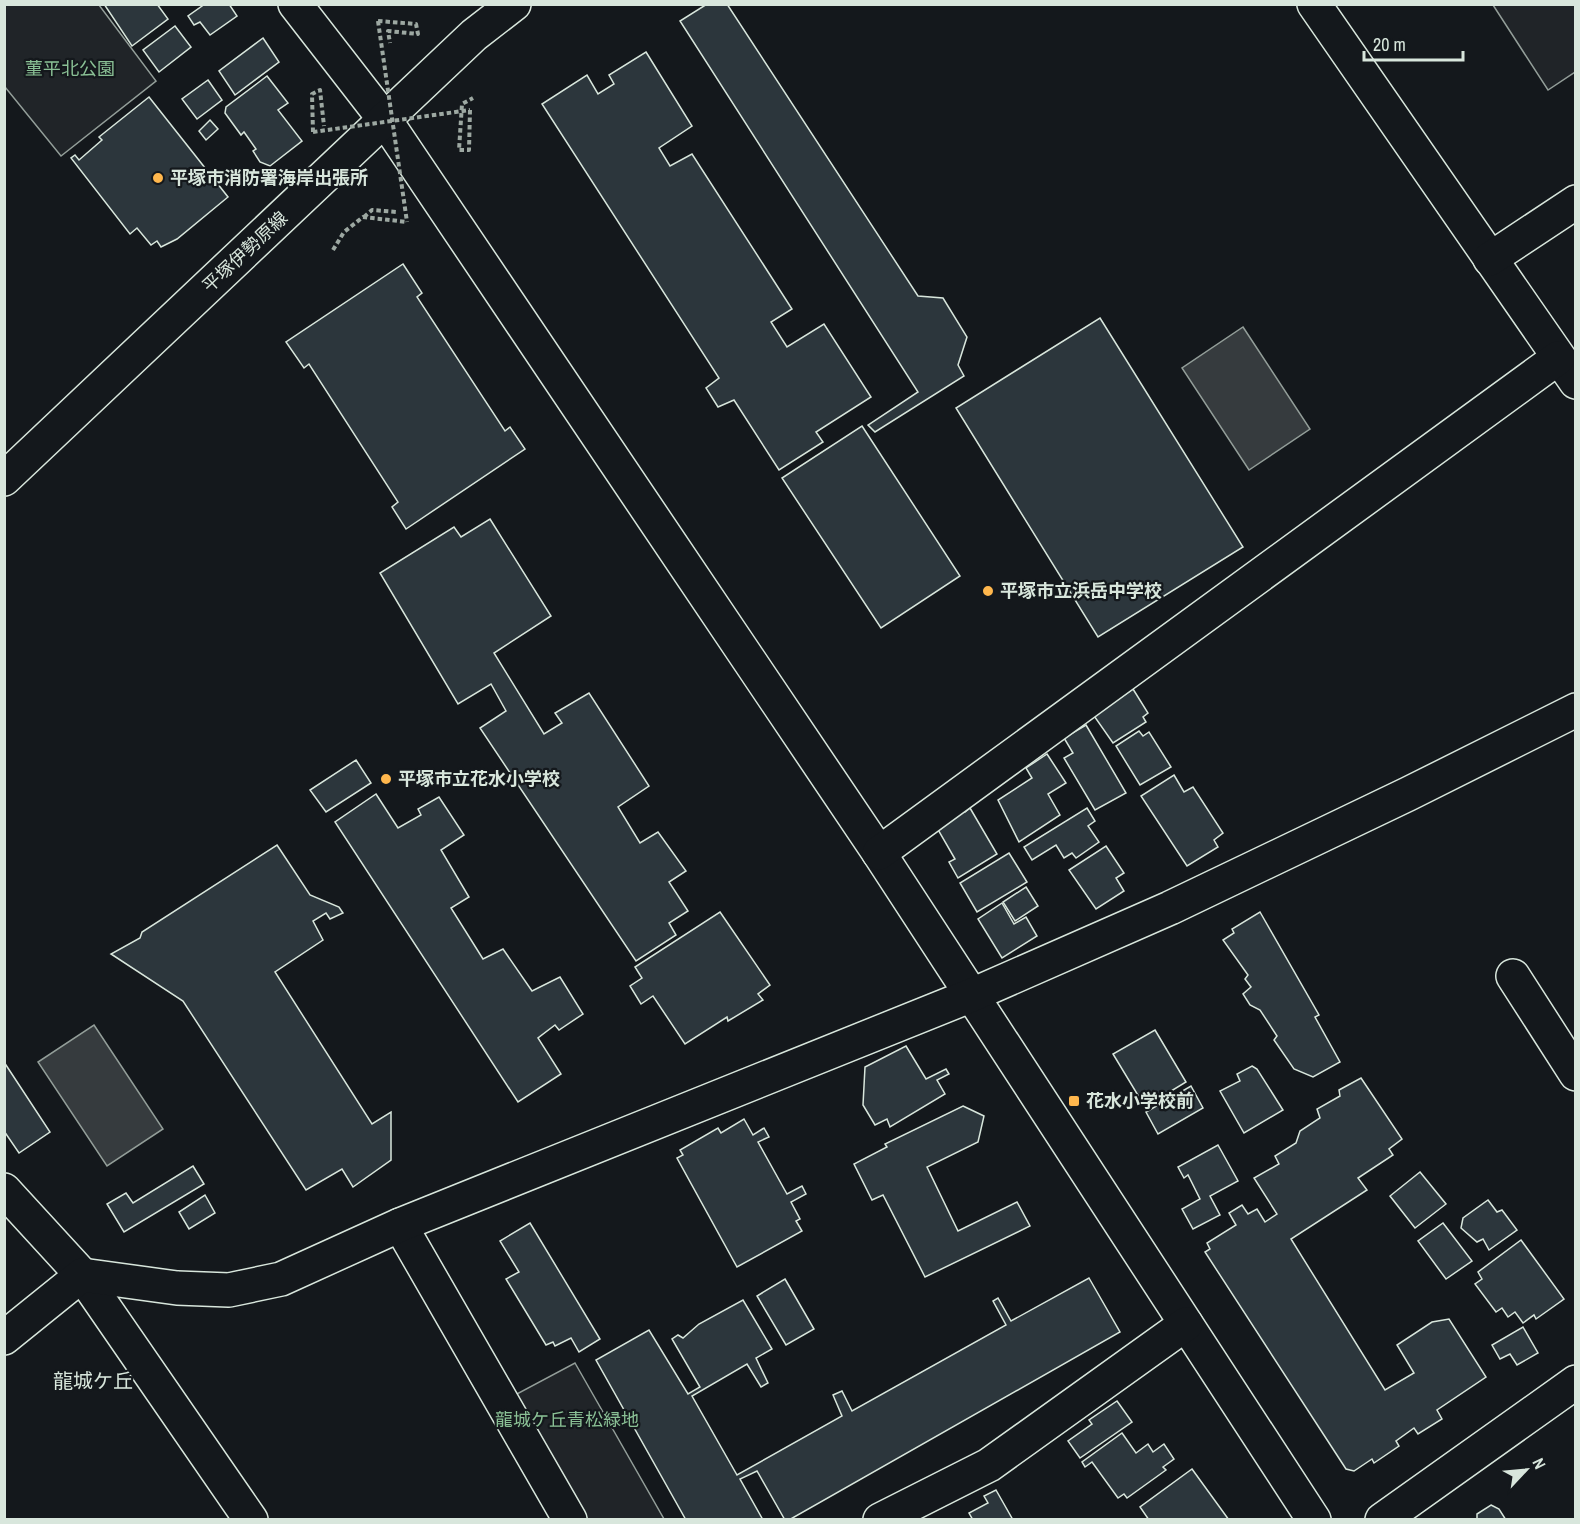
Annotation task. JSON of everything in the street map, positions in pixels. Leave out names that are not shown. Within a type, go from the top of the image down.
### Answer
[{"type":"street","points":[[295,4],[389,120],[879,853],[1314,1520]]},
{"type":"street","name":"平塚伊勢原線","points":[[4,479],[389,120],[474,35],[514,4]]},
{"type":"street","points":[[879,853],[1567,370],[1314,4]]},
{"type":"street","points":[[1490,258],[1575,202]]},
{"type":"street","points":[[4,1338],[82,1275],[177,1288],[229,1290],[281,1279],[400,1225],[972,996],[1181,903],[1408,794],[1575,710]]},
{"type":"street","points":[[1513,976],[1575,1074]]},
{"type":"street","points":[[4,1190],[82,1275],[244,1517]]},
{"type":"street","points":[[400,1225],[570,1520]]},
{"type":"street","points":[[880,1520],[989,1465],[1186,1324]]},
{"type":"street","points":[[1382,1520],[1575,1382]]},
{"type":"path","points":[[363,217],[407,222],[389,120],[378,21],[416,24],[418,34],[388,32],[390,43]]},
{"type":"path","points":[[324,126],[320,90],[312,94],[313,132],[389,120],[470,110],[469,150],[459,150],[462,104],[473,98]]},
{"type":"path","points":[[333,250],[344,232],[372,210],[396,212]]},
{"type":"green space","name":"菫平北公園","points":[[4,5],[99,5],[156,81],[61,156],[5,87]]},
{"type":"green space","points":[[1493,5],[1575,5],[1575,72],[1548,90]]},
{"type":"green space","name":"龍城ケ丘青松緑地","points":[[575,1363],[664,1519],[584,1519],[513,1396]]},
{"type":"shaded area","points":[[1243,327],[1310,429],[1249,470],[1182,368]]},
{"type":"shaded area","points":[[94,1025],[163,1129],[107,1166],[38,1062]]},
{"type":"building","points":[[104,4],[157,4],[168,19],[132,46]]},
{"type":"building","points":[[205,4],[229,4],[237,16],[210,35],[200,22],[194,25],[188,16]]},
{"type":"building","points":[[707,4],[727,4],[918,296],[943,298],[967,337],[958,365],[964,376],[875,432],[868,425],[918,392],[680,21]]},
{"type":"building","points":[[175,26],[191,47],[159,72],[143,50]]},
{"type":"building","points":[[263,38],[279,62],[235,95],[219,71]]},
{"type":"building","points":[[646,52],[692,126],[659,148],[670,166],[692,154],[792,309],[771,322],[787,347],[824,324],[871,397],[816,432],[823,442],[779,470],[734,400],[718,407],[706,388],[719,378],[542,104],[587,75],[598,94],[614,84],[609,75]]},
{"type":"building","points":[[267,76],[288,103],[278,110],[302,141],[270,166],[260,162],[253,151],[256,149],[244,132],[241,135],[225,113],[226,107]]},
{"type":"building","points":[[208,80],[222,100],[197,119],[182,99]]},
{"type":"building","points":[[149,97],[228,197],[177,239],[161,247],[157,241],[151,245],[137,228],[130,234],[71,158],[75,155],[79,160],[102,140],[99,137]]},
{"type":"building","points":[[210,120],[218,129],[206,140],[199,131]]},
{"type":"building","points":[[403,264],[422,293],[417,297],[505,431],[510,427],[525,449],[406,529],[392,507],[398,502],[309,364],[304,368],[286,342]]},
{"type":"building","points":[[1100,318],[1243,547],[1098,637],[956,408]]},
{"type":"building","points":[[862,426],[960,576],[881,628],[782,478]]},
{"type":"building","points":[[490,519],[551,616],[494,653],[544,734],[562,723],[555,713],[589,693],[649,786],[618,807],[640,843],[658,832],[686,871],[669,882],[688,911],[669,923],[676,935],[636,961],[480,728],[506,711],[491,684],[458,704],[380,573],[454,527],[461,537]]},
{"type":"building","points":[[1133,689],[1148,713],[1143,717],[1146,722],[1113,743],[1092,713],[1117,694],[1120,698]]},
{"type":"building","points":[[1086,725],[1126,793],[1095,810],[1064,758],[1073,753],[1064,738]]},
{"type":"building","points":[[1139,731],[1143,736],[1149,732],[1171,767],[1140,785],[1116,746]]},
{"type":"building","points":[[1047,754],[1066,783],[1048,794],[1060,815],[1019,842],[998,800],[1032,778],[1026,768]]},
{"type":"building","points":[[356,760],[371,783],[326,812],[310,790]]},
{"type":"building","points":[[1174,775],[1184,792],[1193,787],[1223,833],[1214,840],[1218,847],[1187,866],[1141,796]]},
{"type":"building","points":[[376,794],[398,828],[421,815],[418,809],[439,797],[464,835],[441,850],[469,897],[451,908],[483,959],[503,949],[532,991],[560,977],[583,1014],[559,1030],[555,1025],[538,1038],[561,1074],[518,1102],[335,822]]},
{"type":"building","points":[[960,806],[965,812],[970,808],[997,854],[958,878],[949,862],[955,859],[937,828]]},
{"type":"building","points":[[1087,808],[1095,821],[1088,826],[1099,842],[1076,858],[1072,853],[1064,858],[1056,845],[1032,860],[1024,847]]},
{"type":"building","points":[[277,845],[310,895],[339,907],[343,913],[330,919],[326,913],[313,921],[323,940],[275,972],[372,1124],[391,1112],[391,1160],[353,1187],[342,1169],[306,1190],[183,1001],[111,954],[140,938],[142,932]]},
{"type":"building","points":[[1106,846],[1124,873],[1116,878],[1124,891],[1096,909],[1069,870]]},
{"type":"building","points":[[1009,853],[1027,882],[977,912],[960,883]]},
{"type":"building","points":[[1026,887],[1038,906],[1015,921],[1003,902]]},
{"type":"building","points":[[1002,903],[1014,924],[1026,917],[1037,936],[1002,958],[978,919]]},
{"type":"building","points":[[720,912],[770,985],[758,994],[763,1000],[728,1021],[727,1017],[685,1044],[653,996],[641,1004],[630,986],[642,978],[635,967]]},
{"type":"building","points":[[1260,912],[1319,1015],[1315,1017],[1340,1062],[1313,1077],[1294,1069],[1274,1040],[1277,1036],[1260,1010],[1250,1005],[1243,994],[1251,987],[1245,979],[1248,975],[1223,940],[1234,933],[1232,929]]},
{"type":"building","points":[[1155,1030],[1186,1082],[1145,1107],[1113,1054]]},
{"type":"building","points":[[906,1046],[926,1079],[946,1069],[949,1074],[937,1080],[945,1094],[890,1127],[887,1119],[875,1125],[863,1105],[865,1067]]},
{"type":"building","points":[[4,1062],[50,1132],[19,1153],[4,1131]]},
{"type":"building","points":[[1252,1066],[1257,1069],[1283,1110],[1244,1133],[1220,1091],[1240,1081],[1237,1074]]},
{"type":"building","points":[[1361,1078],[1402,1139],[1389,1149],[1393,1155],[1358,1178],[1367,1190],[1291,1239],[1385,1390],[1414,1373],[1397,1345],[1432,1322],[1449,1319],[1486,1377],[1437,1410],[1442,1419],[1418,1434],[1414,1428],[1396,1441],[1399,1446],[1374,1463],[1372,1459],[1354,1471],[1346,1469],[1205,1252],[1210,1249],[1207,1243],[1236,1225],[1229,1213],[1242,1205],[1248,1214],[1257,1209],[1265,1222],[1277,1214],[1254,1178],[1279,1164],[1275,1156],[1296,1143],[1300,1131],[1320,1118],[1317,1109],[1340,1096],[1339,1090]]},
{"type":"building","points":[[1191,1086],[1203,1108],[1158,1134],[1146,1112]]},
{"type":"building","points":[[963,1106],[984,1116],[978,1142],[927,1167],[958,1231],[1017,1202],[1030,1226],[925,1277],[883,1195],[872,1200],[854,1164],[887,1147],[885,1144]]},
{"type":"building","points":[[744,1119],[753,1135],[764,1128],[769,1137],[758,1142],[787,1194],[802,1186],[806,1194],[791,1202],[800,1219],[796,1221],[802,1231],[737,1267],[677,1158],[683,1155],[680,1150],[718,1128],[721,1133]]},
{"type":"building","points":[[1218,1145],[1238,1181],[1210,1196],[1220,1215],[1193,1229],[1182,1209],[1200,1199],[1188,1175],[1184,1178],[1178,1167]]},
{"type":"building","points":[[193,1166],[204,1184],[124,1232],[107,1204],[126,1193],[133,1203]]},
{"type":"building","points":[[1420,1172],[1446,1204],[1415,1228],[1390,1196]]},
{"type":"building","points":[[205,1195],[215,1213],[189,1229],[179,1212]]},
{"type":"building","points":[[1488,1200],[1497,1212],[1502,1210],[1517,1230],[1489,1250],[1483,1239],[1477,1242],[1461,1228],[1463,1218]]},
{"type":"building","points":[[530,1223],[600,1339],[579,1352],[571,1338],[555,1346],[553,1342],[546,1345],[506,1279],[519,1272],[500,1241]]},
{"type":"building","points":[[1443,1223],[1472,1261],[1446,1279],[1418,1241]]},
{"type":"building","points":[[1521,1240],[1564,1299],[1536,1319],[1534,1315],[1523,1323],[1515,1312],[1508,1317],[1502,1308],[1496,1312],[1475,1284],[1482,1279],[1478,1272]]},
{"type":"building","points":[[1089,1278],[1120,1332],[789,1520],[785,1520],[757,1471],[740,1479],[763,1520],[686,1520],[596,1360],[649,1330],[688,1394],[700,1387],[672,1339],[678,1335],[683,1338],[699,1324],[743,1300],[772,1349],[756,1358],[768,1383],[761,1387],[747,1364],[692,1396],[737,1475],[842,1416],[833,1395],[842,1391],[852,1411],[1006,1325],[993,1301],[998,1298],[1011,1321]]},
{"type":"building","points":[[785,1279],[814,1329],[786,1345],[757,1296]]},
{"type":"building","points":[[1523,1327],[1538,1353],[1517,1365],[1510,1354],[1500,1359],[1492,1345]]},
{"type":"building","points":[[1117,1401],[1132,1422],[1080,1458],[1068,1441],[1092,1424],[1089,1420]]},
{"type":"building","points":[[1122,1433],[1136,1453],[1148,1444],[1153,1452],[1164,1444],[1174,1459],[1163,1467],[1166,1470],[1127,1498],[1124,1494],[1118,1498],[1092,1462],[1085,1467],[1082,1462]]},
{"type":"building","points":[[1192,1469],[1229,1520],[1149,1520],[1140,1507]]},
{"type":"building","points":[[996,1490],[1013,1520],[973,1520],[969,1513],[988,1503],[984,1496]]},
{"type":"building","points":[[1491,1505],[1499,1509],[1506,1520],[1477,1520],[1477,1514]]},
{"type":"place","name":"平塚市消防署海岸出張所","points":[[158,178]]},
{"type":"place","name":"平塚市立浜岳中学校","points":[[988,591]]},
{"type":"place","name":"平塚市立花水小学校","points":[[386,779]]},
{"type":"place","name":"花水小学校前","points":[[1074,1101]]},
{"type":"district","name":"龍城ケ丘","points":[[93,1381]]}]
